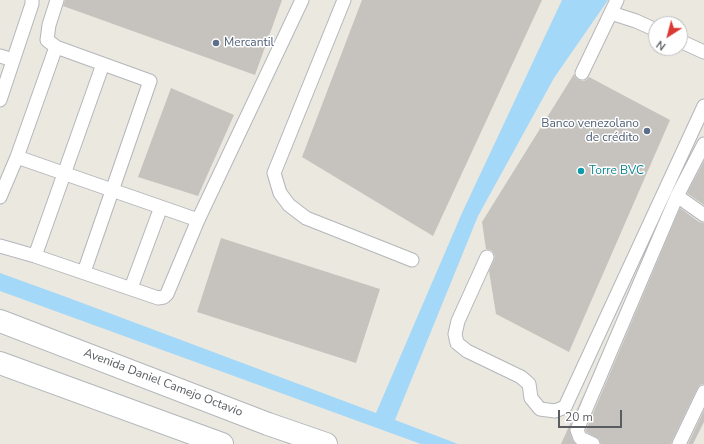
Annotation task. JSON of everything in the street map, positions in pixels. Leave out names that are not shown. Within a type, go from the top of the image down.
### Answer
[{"type":"main road","name":"Avenida Daniel Camejo Octavio","points":[[0,321],[268,424],[326,444]]},
{"type":"main road","points":[[0,363],[222,444]]},
{"type":"lane","points":[[0,100],[32,4],[32,0]]},
{"type":"lane","points":[[57,0],[49,25],[47,40],[56,47],[150,81],[84,272]]},
{"type":"lane","points":[[0,246],[84,272],[158,298],[164,297],[167,294],[198,220],[302,0]]},
{"type":"lane","points":[[344,0],[274,173],[280,193],[289,205],[306,218],[412,260]]},
{"type":"lane","points":[[582,73],[617,0]]},
{"type":"lane","points":[[611,13],[648,26]]},
{"type":"lane","points":[[688,45],[704,52]]},
{"type":"lane","points":[[0,197],[17,157],[56,47]]},
{"type":"lane","points":[[0,56],[13,60]]},
{"type":"lane","points":[[35,256],[103,64]]},
{"type":"lane","points":[[487,258],[458,321],[455,334],[457,343],[467,351],[521,377],[529,384],[532,398],[540,409],[555,411],[565,407],[704,106]]},
{"type":"lane","points":[[593,444],[580,438],[577,430],[677,196],[704,144]]},
{"type":"lane","points":[[17,157],[198,220]]},
{"type":"lane","points":[[677,196],[704,215]]},
{"type":"lane","points":[[131,288],[161,207]]},
{"type":"lane","points":[[679,444],[704,392]]},
{"type":"water","points":[[562,0],[608,0],[554,78],[478,216],[395,420],[458,444],[421,444],[0,291],[0,273],[376,413],[462,213]]},
{"type":"building","name":"Mercantil","points":[[65,0],[282,0],[255,75],[63,6]]},
{"type":"building","points":[[362,0],[542,0],[433,236],[302,157]]},
{"type":"building","name":"Torre BVC","points":[[574,74],[576,78],[583,81],[589,77],[670,120],[569,352],[496,314],[489,271],[495,256],[491,250],[486,249],[482,222]]},
{"type":"building","points":[[171,88],[234,115],[198,196],[138,177]]},
{"type":"building","points":[[704,161],[704,205],[687,193]]},
{"type":"building","points":[[680,208],[699,222],[704,223],[704,384],[700,385],[697,389],[671,444],[601,444],[599,439],[586,432],[586,430]]},
{"type":"building","points":[[221,238],[380,289],[356,363],[197,312]]},
{"type":"building","points":[[586,389],[570,427],[570,433],[575,444],[561,444]]},
{"type":"building","points":[[704,410],[704,422],[693,444],[688,444]]},
{"type":"place","name":"Mercantil","points":[[216,43]]},
{"type":"place","name":"Banco venezolano de crédito","points":[[647,131]]},
{"type":"place","name":"Torre BVC","points":[[581,171]]}]
